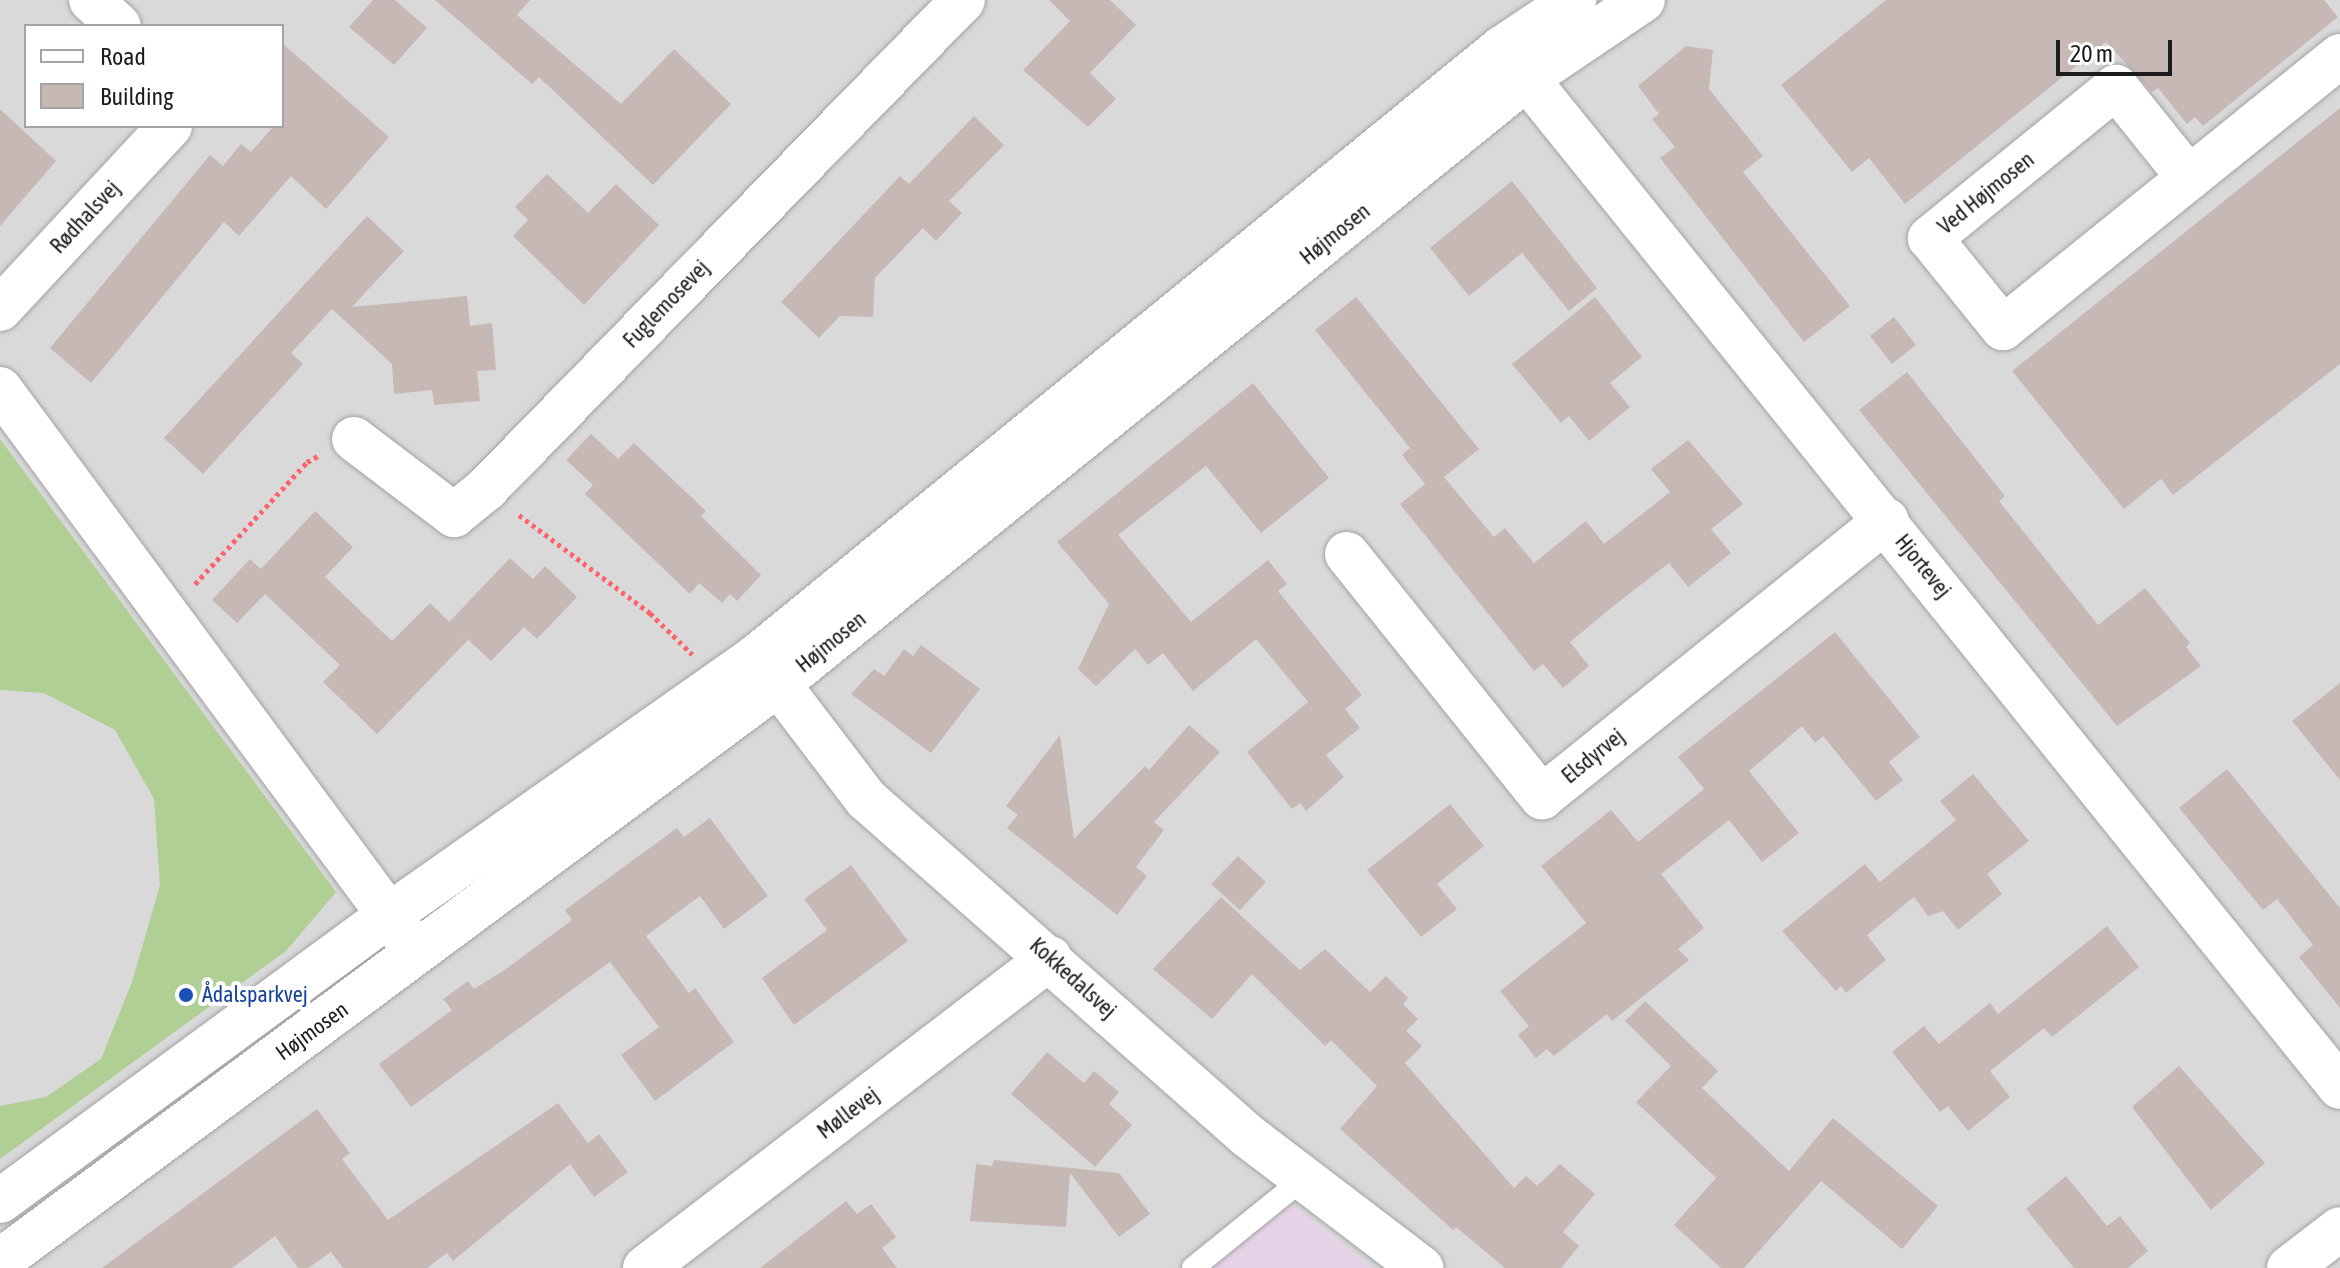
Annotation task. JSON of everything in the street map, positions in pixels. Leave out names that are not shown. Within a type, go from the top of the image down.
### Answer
[{"type":"street","points":[[91,0],[117,24]]},
{"type":"street","name":"Fuglemosevej","points":[[354,439],[454,515],[486,489],[963,0]]},
{"type":"street","name":"Højmosen","points":[[0,1261],[417,953],[753,674],[1514,64],[1574,0]]},
{"type":"street","name":"Højmosen","points":[[1514,64],[1643,0]]},
{"type":"street","name":"Ved Højmosen","points":[[2189,178],[2116,87],[1930,238],[2003,328],[2189,178],[2340,56]]},
{"type":"street","name":"Hjortevej","points":[[1514,64],[1886,520],[2340,1087]]},
{"type":"street","name":"Rødhalsvej","points":[[0,309],[168,128]]},
{"type":"street","points":[[0,389],[417,953]]},
{"type":"street","name":"Elsdyrvej","points":[[1347,554],[1542,797],[1886,520]]},
{"type":"street","name":"Højmosen","points":[[0,1201],[389,915],[753,674]]},
{"type":"street","name":"Kokkedalsvej","points":[[753,674],[866,799],[1050,958],[1248,1136],[1421,1268]]},
{"type":"street","name":"Møllevej","points":[[645,1268],[1050,958]]},
{"type":"street","points":[[2289,1268],[2340,1229]]},
{"type":"lane","points":[[1193,1268],[1304,1178]]},
{"type":"path","points":[[164,610],[190,589],[307,462],[354,439]]},
{"type":"path","points":[[486,489],[650,613],[753,674]]},
{"type":"shaded area","points":[[0,0],[2340,0],[2340,1268],[1372,1268],[1292,1204],[1208,1268],[0,1268]]},
{"type":"shaded area","points":[[1292,1204],[1372,1268],[1208,1268]]},
{"type":"green space","points":[[0,439],[336,892],[286,951],[0,1159],[0,1106],[46,1097],[101,1059],[132,982],[160,885],[154,799],[115,730],[44,693],[0,690]]},
{"type":"building","points":[[373,0],[395,0],[427,28],[394,65],[349,27]]},
{"type":"building","points":[[435,0],[530,0],[517,15],[621,104],[674,49],[731,104],[653,185],[539,77],[532,84]]},
{"type":"building","points":[[1049,0],[1110,0],[1136,25],[1090,73],[1116,99],[1088,127],[1023,70],[1070,21]]},
{"type":"building","points":[[1886,0],[2324,0],[2338,17],[2203,126],[2195,117],[2187,124],[2158,88],[2152,92],[2106,42],[1905,204],[1869,158],[1852,172],[1781,85]]},
{"type":"building","points":[[284,45],[389,137],[326,209],[291,176],[239,236],[224,222],[91,383],[50,348],[210,155],[223,166],[241,144],[251,152],[272,128],[284,128]]},
{"type":"building","points":[[1686,46],[1713,50],[1709,89],[1763,156],[1743,172],[1850,306],[1804,342],[1660,158],[1675,147],[1652,119],[1659,114],[1638,86]]},
{"type":"building","points":[[2340,108],[2340,364],[2173,495],[2161,479],[2124,509],[2012,371]]},
{"type":"building","points":[[0,109],[56,161],[0,226]]},
{"type":"building","points":[[974,116],[1004,145],[949,201],[962,213],[936,241],[923,228],[875,278],[873,317],[840,316],[819,338],[781,302],[900,176],[909,184]]},
{"type":"building","points":[[547,174],[588,213],[616,184],[659,225],[584,305],[513,236],[528,220],[515,207]]},
{"type":"building","points":[[1512,181],[1597,288],[1569,311],[1522,253],[1469,296],[1430,248]]},
{"type":"building","points":[[367,216],[404,251],[352,307],[467,296],[470,326],[492,323],[496,370],[477,371],[480,401],[434,405],[432,390],[394,394],[392,364],[332,309],[291,353],[303,364],[203,474],[164,438]]},
{"type":"building","points":[[1356,297],[1479,449],[1444,477],[1494,537],[1505,528],[1534,563],[1586,521],[1604,544],[1670,492],[1651,469],[1688,440],[1743,504],[1711,529],[1731,553],[1688,587],[1669,563],[1616,604],[1570,642],[1589,666],[1563,688],[1543,664],[1534,671],[1400,504],[1425,484],[1402,455],[1410,448],[1315,330]]},
{"type":"building","points":[[1595,297],[1642,357],[1610,383],[1630,407],[1589,441],[1569,416],[1561,423],[1512,364]]},
{"type":"building","points":[[1894,317],[1916,345],[1892,364],[1870,336]]},
{"type":"building","points":[[1907,372],[2005,496],[1999,501],[2098,625],[2145,588],[2190,643],[2186,647],[2201,666],[2117,726],[1859,410]]},
{"type":"building","points":[[1253,383],[1329,478],[1261,533],[1206,466],[1118,535],[1191,622],[1268,560],[1287,584],[1278,591],[1362,695],[1345,709],[1360,728],[1326,755],[1344,777],[1306,811],[1300,803],[1292,809],[1247,752],[1308,702],[1256,639],[1193,691],[1163,653],[1148,665],[1135,649],[1096,686],[1078,669],[1109,604],[1057,542]]},
{"type":"building","points":[[591,434],[618,459],[634,443],[706,511],[701,516],[761,575],[737,601],[730,594],[722,603],[699,583],[690,594],[585,494],[593,485],[566,460]]},
{"type":"building","points":[[315,511],[353,547],[325,577],[392,641],[430,603],[468,640],[377,734],[323,682],[340,665],[265,594],[237,623],[212,600],[250,559],[261,569]]},
{"type":"building","points":[[510,558],[533,579],[545,566],[577,597],[537,639],[524,627],[491,661],[449,622]]},
{"type":"building","points":[[1835,632],[1920,737],[1889,762],[1903,780],[1876,801],[1823,736],[1815,743],[1802,726],[1749,771],[1799,833],[1762,862],[1729,820],[1661,874],[1704,928],[1678,949],[1689,960],[1612,1021],[1607,1014],[1554,1056],[1547,1049],[1536,1058],[1518,1035],[1529,1026],[1500,991],[1586,923],[1541,866],[1611,810],[1638,842],[1704,789],[1678,757]]},
{"type":"building","points":[[921,645],[980,689],[931,753],[851,694],[874,669],[884,676],[904,649],[913,656]]},
{"type":"building","points":[[2340,683],[2340,780],[2292,721]]},
{"type":"building","points":[[1189,725],[1220,752],[1154,822],[1164,830],[1136,867],[1147,876],[1117,915],[1007,828],[1018,815],[1006,806],[1060,735],[1074,839],[1145,766],[1149,770]]},
{"type":"building","points":[[2227,769],[2340,908],[2340,1008],[2299,957],[2313,945],[2277,899],[2263,910],[2179,808]]},
{"type":"building","points":[[1973,774],[2029,841],[1987,874],[2002,894],[1958,930],[1943,911],[1928,916],[1914,897],[1867,935],[1886,960],[1846,993],[1841,986],[1836,991],[1782,931],[1865,864],[1880,882],[1956,820],[1940,801]]},
{"type":"building","points":[[1450,804],[1484,846],[1437,884],[1457,909],[1421,937],[1367,870]]},
{"type":"building","points":[[710,818],[768,896],[724,929],[700,896],[646,936],[689,993],[695,988],[734,1042],[655,1101],[621,1055],[659,1027],[610,962],[411,1107],[379,1064],[452,1010],[443,999],[468,981],[474,989],[506,969],[572,920],[565,910],[677,828],[684,837]]},
{"type":"building","points":[[1238,856],[1266,882],[1240,910],[1211,884]]},
{"type":"building","points":[[851,865],[908,941],[794,1025],[762,978],[827,930],[804,899]]},
{"type":"building","points":[[1221,897],[1300,970],[1325,949],[1370,992],[1386,976],[1408,998],[1403,1004],[1418,1019],[1406,1031],[1422,1046],[1405,1063],[1514,1188],[1526,1176],[1537,1186],[1560,1164],[1595,1194],[1563,1232],[1579,1246],[1561,1268],[1505,1268],[1456,1227],[1453,1230],[1340,1129],[1377,1086],[1331,1040],[1325,1046],[1252,974],[1212,1019],[1153,969]]},
{"type":"building","points":[[2107,926],[2139,967],[2052,1037],[2044,1028],[1990,1071],[2010,1097],[1968,1131],[1948,1106],[1940,1112],[1892,1052],[1924,1026],[1939,1044],[1990,1003],[1998,1014]]},
{"type":"building","points":[[1645,1001],[1718,1071],[1702,1088],[1789,1171],[1833,1118],[1938,1206],[1902,1249],[1821,1181],[1744,1268],[1721,1268],[1674,1225],[1716,1178],[1636,1102],[1671,1066],[1625,1021]]},
{"type":"building","points":[[1047,1052],[1084,1083],[1094,1071],[1119,1092],[1109,1104],[1132,1125],[1095,1167],[1011,1094]]},
{"type":"building","points":[[2179,1066],[2265,1163],[2211,1210],[2132,1107]]},
{"type":"building","points":[[558,1103],[588,1143],[599,1134],[628,1172],[594,1197],[570,1164],[453,1261],[447,1253],[427,1268],[343,1268],[331,1252],[308,1268],[298,1268],[275,1236],[232,1268],[102,1268],[317,1109],[350,1153],[342,1159],[388,1220]]},
{"type":"building","points":[[994,1160],[1119,1173],[1150,1214],[1119,1237],[1070,1173],[1066,1227],[970,1221],[976,1164],[992,1166]]},
{"type":"building","points":[[2066,1176],[2107,1226],[2120,1216],[2148,1251],[2128,1268],[2074,1268],[2026,1209]]},
{"type":"building","points":[[846,1201],[857,1214],[871,1204],[896,1237],[882,1248],[897,1268],[760,1268]]},
{"type":"place","name":"Ådalsparkvej","points":[[186,995]]}]
